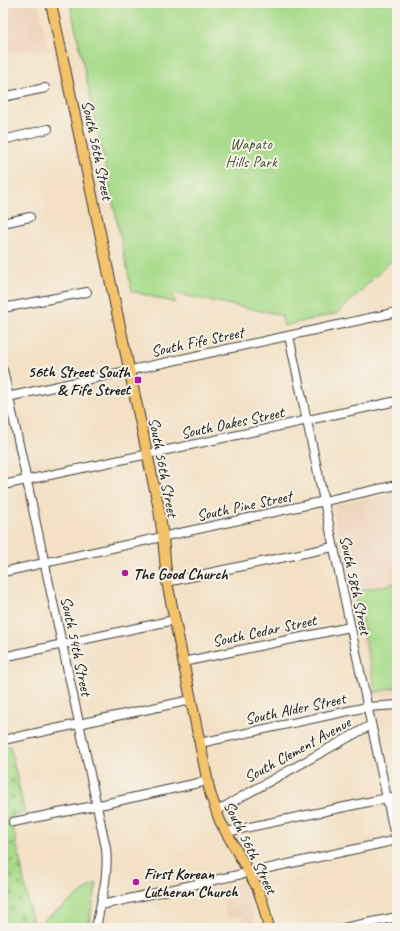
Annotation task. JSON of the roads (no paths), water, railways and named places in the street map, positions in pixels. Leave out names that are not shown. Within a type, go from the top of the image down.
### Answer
[{"type":"main road","name":"South 56th Street","points":[[51,3],[159,509],[167,582],[207,780],[216,810],[226,832],[250,873],[260,895],[269,928]]},
{"type":"street","points":[[3,97],[45,88]]},
{"type":"street","points":[[3,140],[48,130]]},
{"type":"street","points":[[3,223],[30,217]]},
{"type":"street","points":[[3,308],[87,292]]},
{"type":"street","name":"South Fife Street","points":[[6,397],[397,312]]},
{"type":"street","name":"South 58th Street","points":[[289,336],[396,841]]},
{"type":"street","name":"South 54th Street","points":[[3,370],[6,397],[27,480],[106,848],[107,864],[96,928]]},
{"type":"street","name":"South Oakes Street","points":[[3,485],[397,401]]},
{"type":"street","name":"South Pine Street","points":[[3,572],[397,485]]},
{"type":"street","points":[[167,582],[334,547]]},
{"type":"street","points":[[3,657],[174,620]]},
{"type":"street","name":"South Cedar Street","points":[[183,662],[350,627]]},
{"type":"street","points":[[3,740],[191,700]]},
{"type":"street","name":"South Alder Street","points":[[200,743],[367,707],[397,705]]},
{"type":"street","name":"South Clement Avenue","points":[[216,810],[371,725]]},
{"type":"street","points":[[13,822],[207,780]]},
{"type":"street","points":[[226,832],[397,796]]},
{"type":"street","points":[[101,905],[396,841]]},
{"type":"street","points":[[343,928],[397,917]]},
{"type":"place","name":"56th Street South & Fife Street","points":[[138,380]]},
{"type":"place","name":"The Good Church","points":[[125,573]]},
{"type":"place","name":"First Korean Lutheran Church","points":[[136,882]]},
{"type":"park label","name":"Wapato Hills Park","points":[[251,152]]}]
